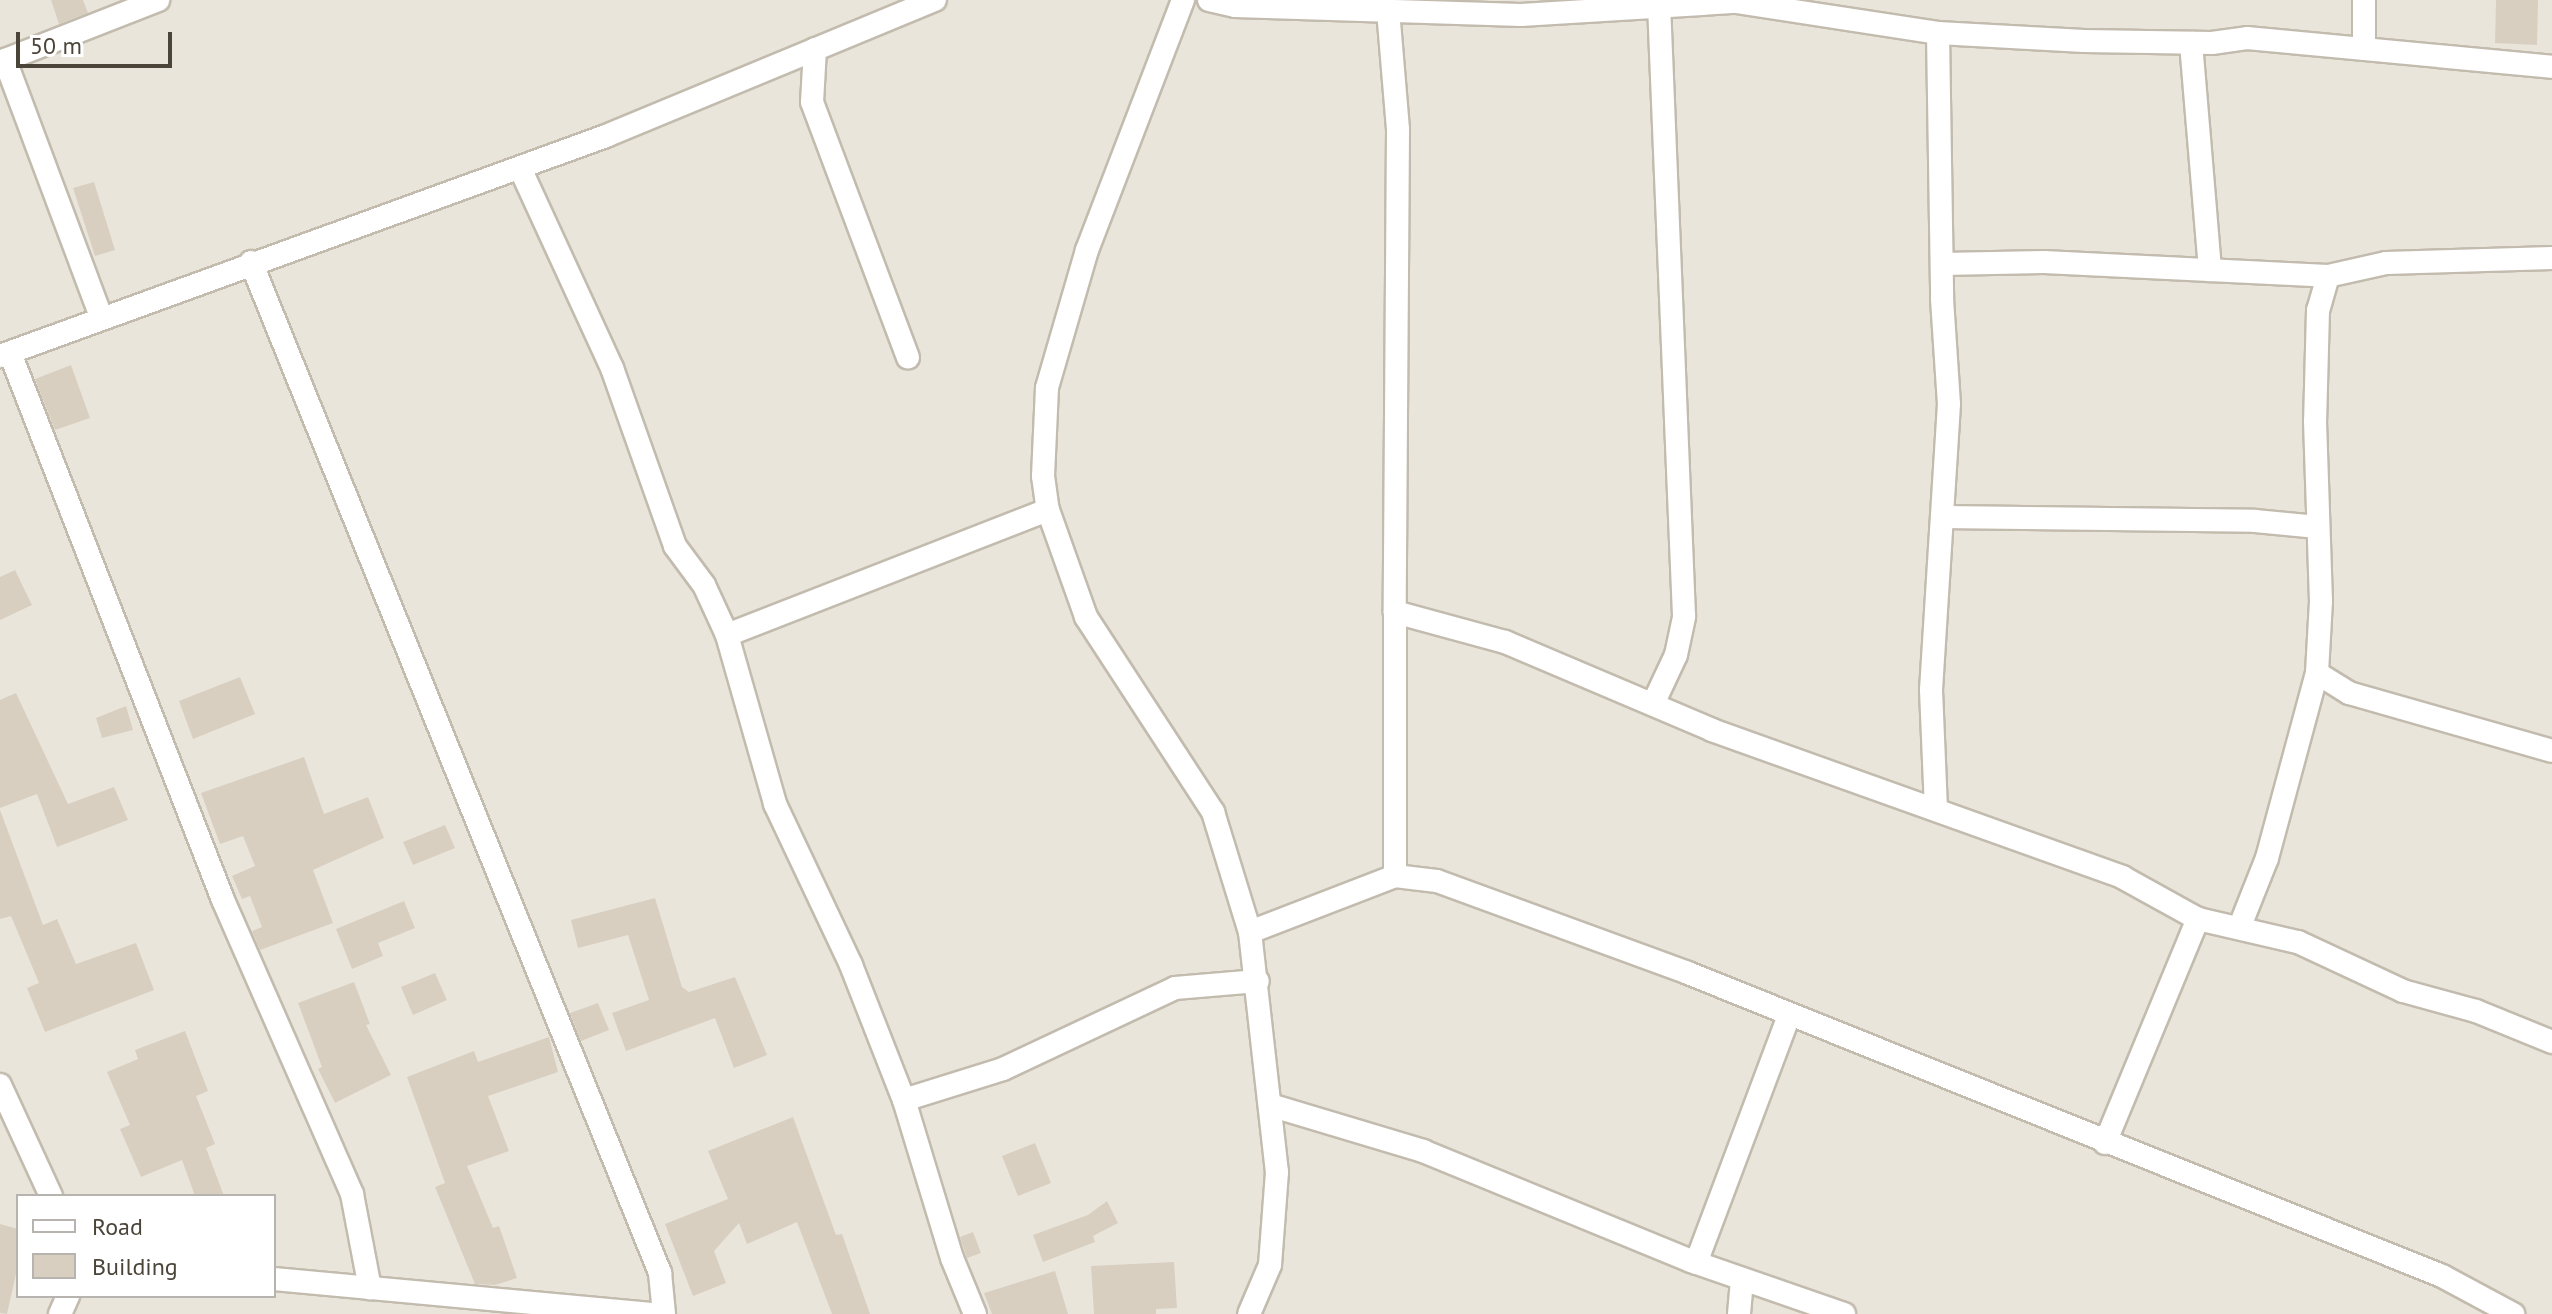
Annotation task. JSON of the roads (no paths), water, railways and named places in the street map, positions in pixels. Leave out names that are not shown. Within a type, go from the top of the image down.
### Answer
[{"type":"street","points":[[101,317],[2,61],[158,0]]},
{"type":"street","points":[[370,1288],[352,1194],[223,900],[5,354],[251,262],[520,168],[935,0]]},
{"type":"street","points":[[1183,0],[1087,250],[1047,388],[1042,434],[1048,510],[1086,617],[1213,812],[1250,932],[1270,1105],[1276,1231],[1270,1265],[1249,1314]]},
{"type":"street","points":[[1209,0],[1235,6],[1521,15],[1614,13],[1659,4],[1736,2],[1938,33],[2191,43],[2247,38],[2552,67]]},
{"type":"street","points":[[2364,0],[2364,49]]},
{"type":"street","points":[[1653,704],[1676,655],[1684,616],[1659,4]]},
{"type":"street","points":[[1388,10],[1398,130],[1395,876]]},
{"type":"street","points":[[1936,808],[1931,690],[1949,404],[1942,264],[1938,33]]},
{"type":"street","points":[[2191,43],[2210,270]]},
{"type":"street","points":[[815,49],[812,102],[908,358]]},
{"type":"street","points":[[520,168],[612,368],[675,546],[704,585],[727,635],[775,804],[851,965],[904,1100],[952,1258],[975,1314]]},
{"type":"street","points":[[1942,264],[2044,262],[2328,276],[2386,263],[2552,258]]},
{"type":"street","points":[[251,262],[660,1273],[664,1314]]},
{"type":"street","points":[[2240,926],[2267,858],[2317,673],[2318,310],[2328,276]]},
{"type":"street","points":[[727,635],[1048,510]]},
{"type":"street","points":[[1942,517],[2255,521],[2318,527]]},
{"type":"street","points":[[1395,612],[1505,642],[1712,730],[2122,877],[2198,919],[2240,926],[2298,942],[2403,991],[2476,1011],[2552,1042]]},
{"type":"street","points":[[2317,673],[2349,693],[2552,751]]},
{"type":"street","points":[[1250,932],[1395,876],[1437,881],[1789,1015],[2442,1276],[2513,1314]]},
{"type":"street","points":[[2105,1143],[2198,919]]},
{"type":"street","points":[[904,1100],[1003,1069],[1175,988],[1258,981]]},
{"type":"street","points":[[1696,1263],[1789,1015]]},
{"type":"street","points":[[0,1085],[50,1194]]},
{"type":"street","points":[[1270,1105],[1423,1151],[1696,1263],[1844,1314]]},
{"type":"street","points":[[276,1279],[651,1314]]},
{"type":"street","points":[[1739,1314],[1742,1279]]}]
